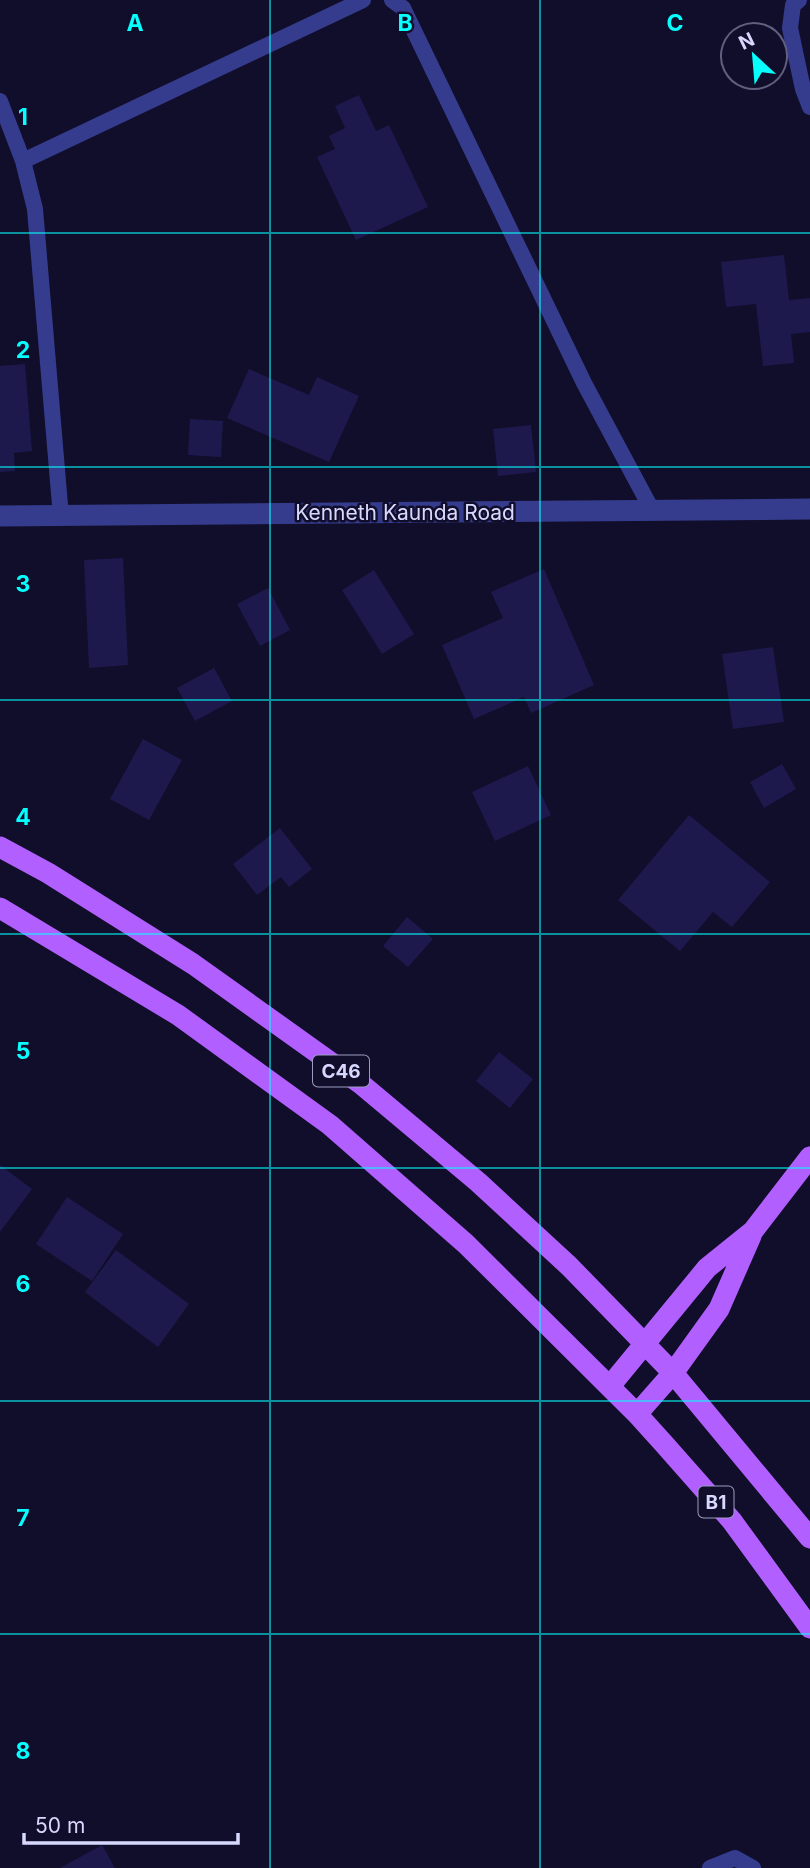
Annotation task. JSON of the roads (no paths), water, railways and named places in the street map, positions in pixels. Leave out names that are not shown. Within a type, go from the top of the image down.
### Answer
[{"type":"main road","name":"C46","points":[[0,847],[48,873],[193,964],[360,1084],[478,1182],[569,1266],[644,1345]]},
{"type":"main road","name":"C46","points":[[0,908],[178,1015],[330,1125],[466,1244],[610,1386]]},
{"type":"main road","points":[[610,1386],[707,1268],[753,1231],[810,1157]]},
{"type":"main road","points":[[637,1414],[673,1373],[719,1309],[753,1231]]},
{"type":"main road","name":"B1","points":[[644,1345],[673,1373],[810,1538]]},
{"type":"main road","name":"B1","points":[[610,1386],[732,1521],[810,1628]]},
{"type":"street","name":"Kenneth Kaunda Road","points":[[0,516],[810,509]]},
{"type":"lane","points":[[23,162],[363,0]]},
{"type":"lane","points":[[392,0],[403,8],[584,383],[652,510]]},
{"type":"lane","points":[[799,0],[793,5],[790,28],[803,89],[810,107]]},
{"type":"lane","points":[[0,101],[23,162],[35,209],[61,517]]},
{"type":"lane","points":[[710,1868],[735,1858],[753,1868]]}]
